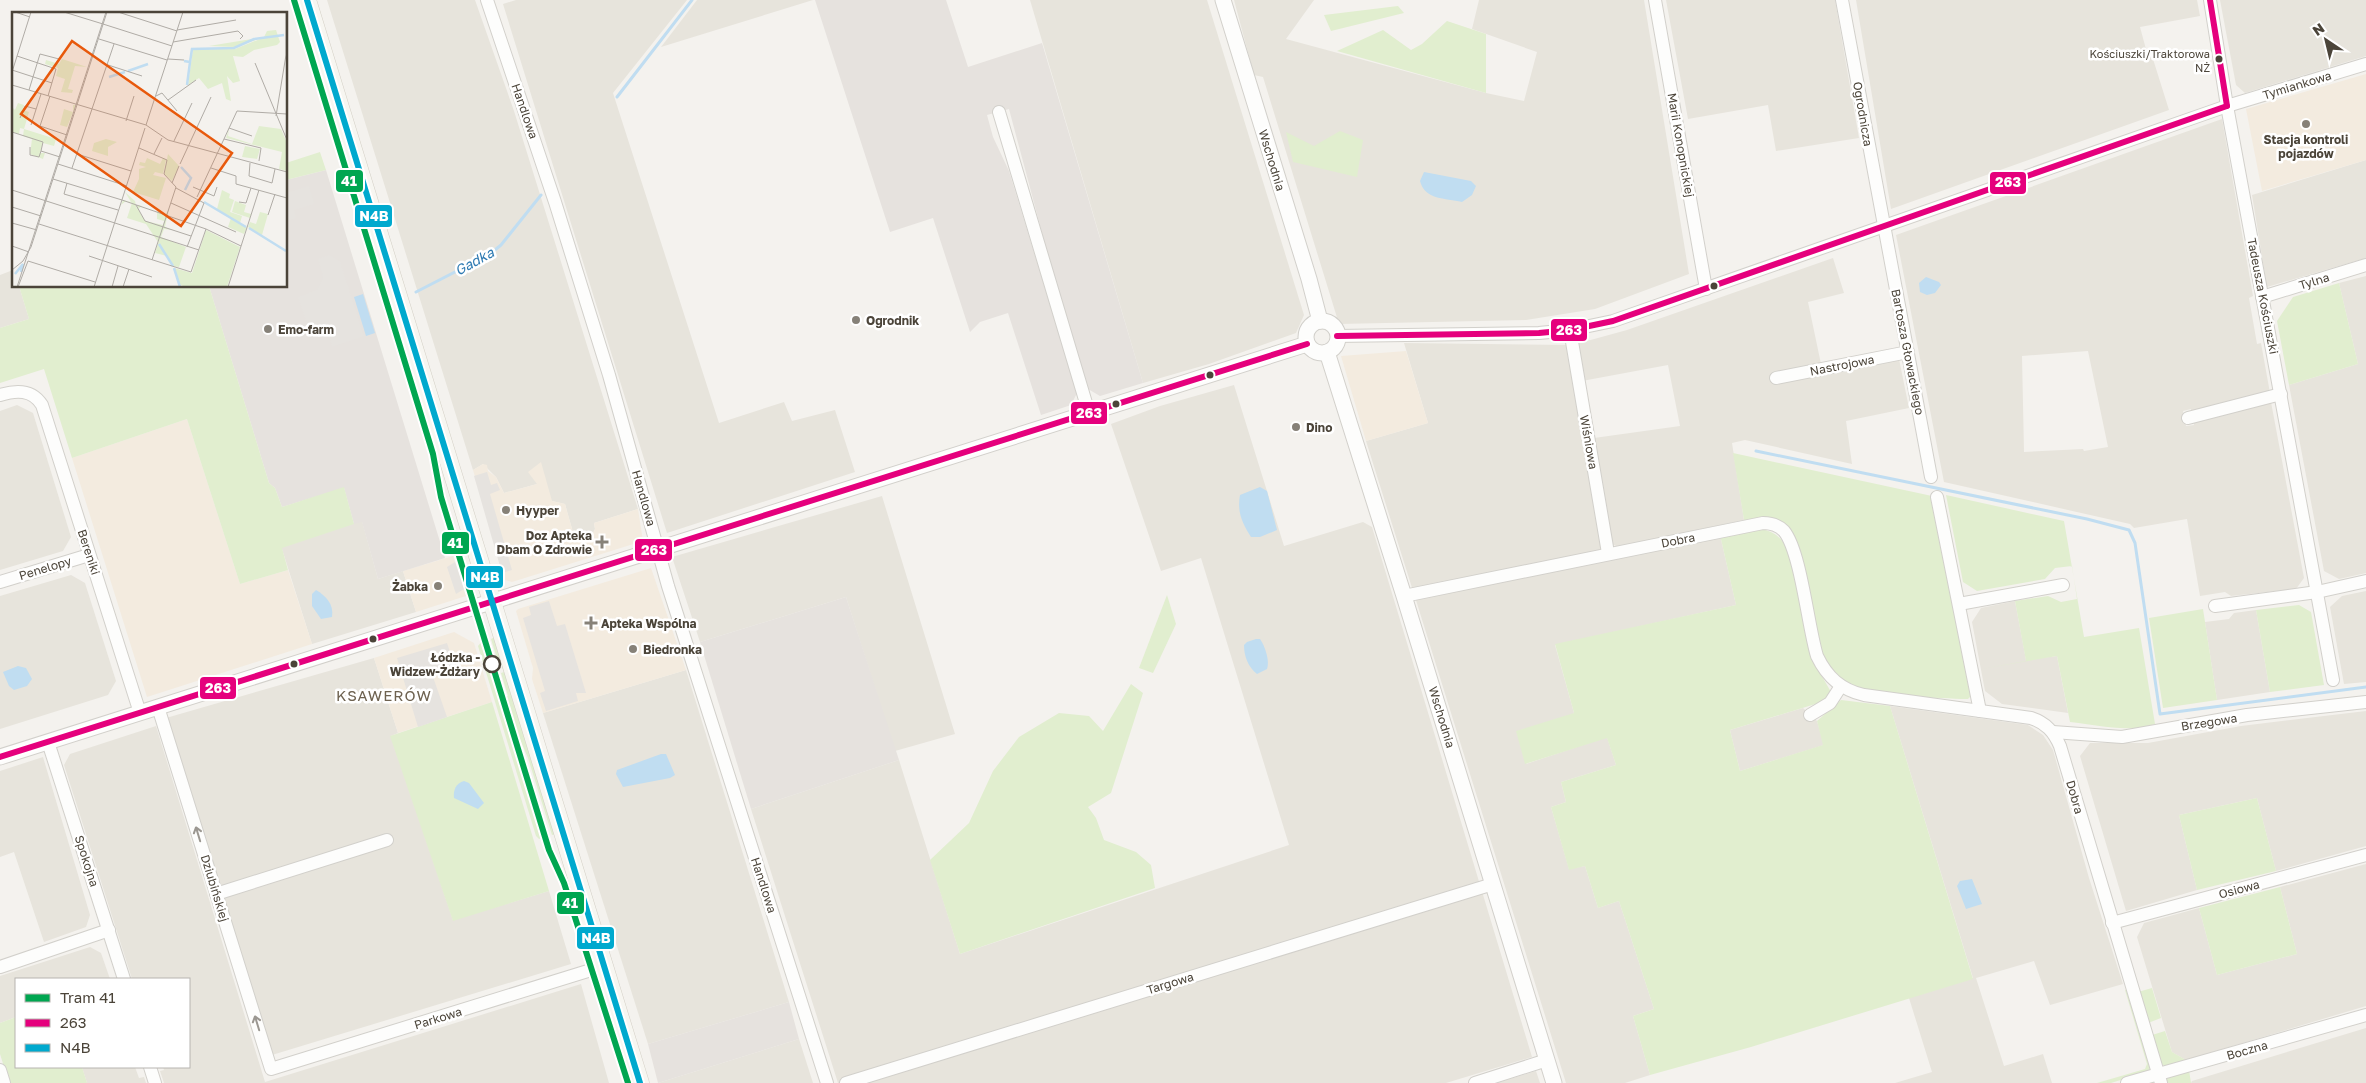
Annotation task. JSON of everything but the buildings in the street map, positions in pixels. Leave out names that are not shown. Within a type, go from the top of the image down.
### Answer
[{"type":"main road","points":[[307,0],[640,1083]]},
{"type":"street","name":"Handlowa","points":[[487,0],[561,220],[609,375],[657,548],[827,1083]]},
{"type":"street","name":"Wschodnia","points":[[1223,0],[1320,321]]},
{"type":"street","name":"Marii Konopnickiej","points":[[1655,0],[1706,289]]},
{"type":"street","name":"Ogrodnicza","points":[[1842,0],[1884,228]]},
{"type":"street","name":"Tadeusza Kościuszki","points":[[2210,0],[2227,106],[2333,680]]},
{"type":"street","name":"Tymiankowa","points":[[1338,336],[1538,333],[1570,330],[1613,321],[1884,228],[2227,106],[2366,64]]},
{"type":"street","points":[[999,112],[1089,413]]},
{"type":"street","name":"Bartosza Głowackiego","points":[[1884,228],[1931,476]]},
{"type":"street","name":"Tylna","points":[[2262,297],[2366,265]]},
{"type":"street","points":[[1320,321],[1331,324],[1338,336],[1335,346],[1327,352],[1315,352],[1307,344],[1307,331],[1320,321]]},
{"type":"street","name":"Wiśniowa","points":[[1570,330],[1608,553]]},
{"type":"street","points":[[0,757],[1307,344]]},
{"type":"street","name":"Wschodnia","points":[[1327,352],[1554,1083]]},
{"type":"street","name":"Nastrojowa","points":[[1776,378],[1908,352]]},
{"type":"street","name":"Bereniki","points":[[0,395],[21,391],[33,395],[39,400],[44,410],[140,713]]},
{"type":"street","points":[[2188,418],[2281,394]]},
{"type":"street","points":[[1937,497],[1980,711]]},
{"type":"street","name":"Dobra","points":[[1404,596],[1763,523],[1778,526],[1787,536],[1795,556],[1817,656],[1828,675],[1841,686],[1864,695],[2031,718],[2043,723],[2053,732],[2060,746],[2159,1078]]},
{"type":"street","name":"Penelopy","points":[[0,582],[89,555]]},
{"type":"street","points":[[2215,606],[2317,592],[2366,581]]},
{"type":"street","points":[[1959,604],[2063,585]]},
{"type":"street","points":[[1810,714],[1830,703],[1836,697],[1841,686]]},
{"type":"street","name":"Brzegowa","points":[[2053,732],[2122,738],[2247,715],[2366,702]]},
{"type":"street","name":"Dziubińskiej","points":[[158,707],[272,1069]]},
{"type":"street","name":"Spokojna","points":[[48,742],[124,978]]},
{"type":"street","points":[[216,894],[387,840]]},
{"type":"street","name":"Osiowa","points":[[2112,923],[2366,855]]},
{"type":"street","name":"Targowa","points":[[846,1083],[1493,884]]},
{"type":"street","points":[[0,967],[109,930]]},
{"type":"street","name":"Parkowa","points":[[272,1069],[604,966]]},
{"type":"street","name":"Boczna","points":[[2127,1083],[2159,1078],[2366,1015]]},
{"type":"street","points":[[1475,1083],[1547,1060]]},
{"type":"street","points":[[0,1070],[4,1083]]},
{"type":"shaded area","points":[[327,0],[475,0],[514,111],[638,509],[594,523],[595,529],[592,535],[578,539],[574,536],[565,504],[552,501],[537,484],[504,493],[496,477],[483,464],[473,470]]},
{"type":"shaded area","points":[[516,0],[687,0],[613,93],[719,423],[784,402],[792,421],[835,410],[855,472],[667,533],[503,4]]},
{"type":"shaded area","points":[[697,0],[813,0],[661,47]]},
{"type":"shaded area","points":[[815,0],[946,0],[968,67],[1042,43],[1143,383],[1100,396],[1088,389],[1060,300],[1009,109],[987,115],[993,137],[1009,171],[1077,393],[1071,405],[1041,415],[1008,313],[980,322],[970,332],[933,218],[890,232]]},
{"type":"shaded area","points":[[1030,0],[1207,0],[1304,315],[1296,333],[1209,364],[1143,383]]},
{"type":"shaded area","points":[[1234,0],[1314,0],[1286,39],[1486,93],[1524,101],[1537,52],[1472,29],[1479,0],[1644,0],[1689,274],[1595,309],[1526,320],[1339,324],[1263,77],[1254,75]]},
{"type":"shaded area","points":[[1666,0],[1835,0],[1859,138],[1776,151],[1768,105],[1688,119]]},
{"type":"shaded area","points":[[1856,0],[2197,0],[2200,16],[2140,27],[2147,53],[2153,59],[2169,110],[1891,209]]},
{"type":"shaded area","points":[[2220,0],[2366,0],[2366,56],[2245,93],[2236,85]]},
{"type":"shaded area","points":[[2366,74],[2366,160],[2262,191],[2246,109]]},
{"type":"shaded area","points":[[2222,119],[2253,296],[2249,298],[2257,344],[2261,343],[2270,393],[2191,413],[2191,409],[2183,411],[2186,426],[2194,425],[2193,421],[2271,402],[2304,578],[2296,589],[2231,596],[2225,592],[2200,596],[2187,519],[2134,528],[2130,524],[1944,482],[1896,235]],"holes":[[[2088,351],[2108,447],[2084,451],[2083,449],[2024,452],[2022,356]]]},
{"type":"shaded area","points":[[2366,160],[2366,258],[2267,287],[2252,195]]},
{"type":"shaded area","name":"Emo-farm","points":[[326,170],[445,558],[378,579],[362,522],[354,524],[344,488],[282,507],[275,488],[269,483],[210,288],[288,288],[288,180]]},
{"type":"shaded area","points":[[309,186],[314,204],[294,210],[296,218],[288,220],[288,192]]},
{"type":"shaded area","points":[[330,255],[340,261],[364,336],[332,347],[328,333],[322,326],[317,324],[308,327],[298,297],[317,290],[323,277],[318,259]]},
{"type":"shaded area","points":[[1833,258],[1844,293],[1808,302],[1821,364],[1899,359],[1909,408],[1846,421],[1852,464],[1745,440],[1732,443],[1744,520],[1618,547],[1608,542],[1594,438],[1680,426],[1668,365],[1582,381],[1576,344],[1627,330]]},
{"type":"shaded area","points":[[12,270],[12,288],[20,288],[29,319],[0,328],[0,275]]},
{"type":"shaded area","points":[[2366,276],[2366,573],[2339,579],[2324,571],[2289,385],[2358,364],[2339,283]]},
{"type":"shaded area","points":[[1404,343],[1569,345],[1602,547],[1597,553],[1413,591],[1366,441],[1428,423]]},
{"type":"shaded area","points":[[1406,351],[1428,423],[1366,441],[1341,356]]},
{"type":"shaded area","points":[[1234,385],[1284,546],[1363,522],[1372,527],[1532,1057],[1446,1083],[838,1083],[751,809],[899,760],[960,954],[1289,845],[1201,558],[1161,571],[1111,424],[1160,406]]},
{"type":"shaded area","points":[[17,405],[33,413],[71,537],[63,551],[0,570],[0,411]]},
{"type":"shaded area","points":[[187,419],[240,584],[288,570],[312,644],[147,697],[72,458]]},
{"type":"shaded area","points":[[541,462],[552,501],[565,504],[574,536],[578,539],[592,535],[595,529],[594,523],[638,509],[643,541],[512,582],[505,580],[473,470],[483,464],[487,465],[488,471],[496,477],[504,493],[537,484],[528,472]]},
{"type":"shaded area","points":[[487,472],[491,485],[497,483],[500,490],[490,494],[512,570],[502,573],[474,476]]},
{"type":"shaded area","points":[[882,496],[955,734],[895,751],[846,597],[700,642],[672,557]]},
{"type":"shaded area","points":[[270,511],[355,523],[362,521],[378,579],[403,571],[416,612],[312,644]]},
{"type":"shaded area","points":[[1720,535],[1736,605],[1555,645],[1574,713],[1526,764],[1607,737],[1616,765],[1561,782],[1566,802],[1551,807],[1569,869],[1585,866],[1598,908],[1619,901],[1654,1009],[1633,1016],[1650,1075],[1625,1083],[1566,1083],[1415,597]]},
{"type":"shaded area","points":[[453,556],[466,596],[416,612],[403,571]]},
{"type":"shaded area","points":[[455,562],[464,589],[456,594],[447,567]]},
{"type":"shaded area","points":[[651,568],[686,670],[543,713],[532,679],[533,668],[516,611]]},
{"type":"shaded area","points":[[71,575],[85,583],[116,681],[108,695],[0,729],[0,596]]},
{"type":"shaded area","points":[[2366,591],[2366,682],[2344,684],[2330,607],[2342,596]]},
{"type":"shaded area","points":[[846,597],[899,760],[751,809],[700,642]]},
{"type":"shaded area","points":[[549,601],[557,626],[565,624],[586,693],[576,693],[578,701],[546,711],[540,693],[545,691],[523,618],[531,615],[529,607]]},
{"type":"shaded area","points":[[2015,601],[2026,660],[2057,656],[2068,713],[2002,704],[1985,691],[1972,622],[1981,608]]},
{"type":"shaded area","points":[[2256,610],[2270,692],[2217,700],[2205,622],[2229,619],[2234,613]]},
{"type":"shaded area","points":[[454,632],[474,643],[492,702],[398,733],[374,658]]},
{"type":"shaded area","points":[[447,643],[456,670],[433,677],[447,717],[418,727],[397,658]]},
{"type":"shaded area","points":[[374,658],[398,733],[391,736],[453,920],[549,891],[571,964],[272,1055],[166,718]]},
{"type":"shaded area","points":[[686,670],[789,1002],[648,1044],[543,713]]},
{"type":"shaded area","points":[[1890,706],[2028,725],[2043,735],[2053,750],[2089,878],[2123,984],[2050,1005],[2034,961],[1976,978],[2004,1066],[2043,1054],[2052,1083],[1895,1083],[1932,1072],[1909,998],[1973,978]]},
{"type":"shaded area","points":[[1803,708],[1817,721],[1824,745],[1740,771],[1730,730]]},
{"type":"shaded area","points":[[2366,711],[2366,846],[2276,871],[2257,798],[2179,815],[2197,890],[2126,911],[2080,756],[2090,743],[2148,743],[2241,726]]},
{"type":"shaded area","points":[[156,726],[265,1082],[581,984],[609,1083],[164,1083],[160,1071],[164,1070],[163,1068],[190,1068],[190,978],[132,978],[64,765],[70,754]]},
{"type":"shaded area","points":[[43,757],[90,915],[86,927],[44,942],[14,852],[0,857],[0,771]]},
{"type":"shaded area","points":[[2366,864],[2366,1006],[2186,1060],[2172,1052],[2137,937],[2144,923],[2199,908],[2217,975],[2297,954],[2280,887]]},
{"type":"shaded area","points":[[90,947],[101,953],[110,978],[15,978],[15,1017],[0,1023],[0,976]]},
{"type":"shaded area","points":[[789,1002],[799,1039],[658,1083],[648,1044]]},
{"type":"shaded area","points":[[2366,1028],[2366,1083],[2191,1083],[2192,1081]]},
{"type":"shaded area","points":[[799,1039],[813,1083],[658,1083]]},
{"type":"shaded area","points":[[82,1068],[135,1068],[139,1078],[144,1077],[146,1083],[87,1083]]},
{"type":"shaded area","points":[[1536,1071],[1540,1083],[1497,1083]]},
{"type":"green space","points":[[1398,6],[1404,13],[1331,31],[1324,15]]},
{"type":"green space","points":[[1447,21],[1486,34],[1486,93],[1337,51],[1383,30],[1411,50],[1422,44]]},
{"type":"green space","points":[[1340,131],[1363,140],[1357,177],[1293,162],[1286,132],[1314,146]]},
{"type":"green space","points":[[320,152],[326,170],[288,180],[288,162]]},
{"type":"green space","points":[[2339,283],[2358,364],[2289,385],[2277,321],[2293,297]]},
{"type":"green space","points":[[20,288],[210,288],[269,483],[275,488],[282,507],[344,487],[354,524],[282,548],[288,570],[240,584],[187,419],[72,458],[44,369],[0,383],[0,328],[29,319]]},
{"type":"green space","points":[[1733,453],[1932,496],[1971,696],[1968,699],[1883,694],[1853,687],[1835,676],[1821,649],[1799,551],[1766,518],[1744,520]]},
{"type":"green space","points":[[1946,495],[2064,521],[2072,566],[2055,568],[2045,579],[1977,591],[1963,582]]},
{"type":"green space","points":[[1761,529],[1777,536],[1788,550],[1812,659],[1831,692],[1822,702],[1730,730],[1740,771],[1823,745],[1817,721],[1841,700],[1890,706],[1973,979],[1751,1047],[1650,1075],[1633,1016],[1654,1009],[1619,901],[1598,908],[1585,866],[1569,870],[1551,807],[1566,802],[1561,782],[1616,765],[1607,738],[1525,764],[1516,731],[1574,713],[1555,644],[1736,605],[1720,535]]},
{"type":"green space","points":[[2074,578],[2084,637],[2139,628],[2155,724],[2145,727],[2124,728],[2070,722],[2057,656],[1981,669],[2026,661],[2015,601],[2048,596],[2061,602],[2077,599]]},
{"type":"green space","points":[[1167,595],[1176,624],[1153,673],[1139,668]]},
{"type":"green space","points":[[2299,605],[2311,612],[2324,685],[2270,692],[2256,610]]},
{"type":"green space","points":[[2203,609],[2217,700],[2163,708],[2149,618]]},
{"type":"green space","points":[[495,637],[556,834],[552,835],[528,758],[513,723],[505,697],[508,696],[501,673],[504,672],[500,661],[498,662],[491,639]]},
{"type":"green space","points":[[482,641],[543,838],[539,839],[536,836],[478,646]]},
{"type":"green space","points":[[1131,684],[1143,693],[1111,793],[1088,807],[1096,818],[1104,840],[1136,852],[1151,865],[1155,888],[960,954],[930,860],[969,823],[993,771],[1019,737],[1059,713],[1089,716],[1103,731]]},
{"type":"green space","points":[[492,702],[549,891],[453,921],[390,736]]},
{"type":"green space","points":[[2257,798],[2276,871],[2197,890],[2179,815]]},
{"type":"green space","points":[[2280,887],[2297,954],[2217,975],[2199,908]]},
{"type":"green space","points":[[2152,988],[2161,1018],[2148,1023],[2138,992]]},
{"type":"green space","points":[[2128,989],[2152,1069],[2111,1083],[2097,1083],[2145,1069],[2147,1064],[2125,990]]},
{"type":"green space","points":[[15,1017],[15,1068],[82,1068],[87,1083],[9,1083],[0,1054],[0,1023]]},
{"type":"green space","points":[[2165,1031],[2172,1052],[2186,1060],[2166,1067],[2160,1063],[2152,1035]]},
{"type":"green space","points":[[2189,1070],[2191,1083],[2165,1083],[2166,1078]]},
{"type":"water","points":[[1424,172],[1471,181],[1476,186],[1472,195],[1462,202],[1436,197],[1426,192],[1420,181]]},
{"type":"water","points":[[1926,277],[1939,282],[1941,285],[1935,293],[1927,295],[1920,292],[1919,283]]},
{"type":"water","points":[[363,294],[375,333],[366,336],[354,297]]},
{"type":"water","points":[[1260,487],[1267,491],[1277,530],[1260,537],[1251,537],[1241,517],[1239,507],[1240,495]]},
{"type":"water","points":[[316,590],[328,601],[332,608],[332,617],[321,619],[312,606],[312,594]]},
{"type":"water","points":[[1260,639],[1262,642],[1268,662],[1267,669],[1257,674],[1247,661],[1244,645]]},
{"type":"water","points":[[18,666],[26,668],[32,679],[27,686],[14,690],[9,686],[3,672]]},
{"type":"water","points":[[661,754],[666,754],[675,775],[670,778],[623,787],[616,774],[617,770]]},
{"type":"water","points":[[464,781],[469,783],[484,803],[478,809],[454,798],[456,787]]},
{"type":"water","points":[[1972,879],[1982,904],[1966,909],[1957,886],[1960,881]]},
{"type":"waterway","name":"Gadka","points":[[617,97],[692,0]]},
{"type":"waterway","name":"Gadka","points":[[416,292],[490,254],[501,245],[541,195]]},
{"type":"waterway","points":[[1756,451],[2087,519],[2129,530],[2135,543],[2160,714],[2366,687]]},
{"type":"tram line","name":"41","points":[[294,0],[433,454],[441,497],[549,850],[564,883],[628,1083]]},
{"type":"transit line","name":"N4B","points":[[307,0],[640,1083]]},
{"type":"transit line","name":"263","points":[[2210,0],[2227,106]]},
{"type":"transit line","name":"263","points":[[1337,336],[1539,333],[1570,330],[1613,321],[2227,106]]},
{"type":"transit line","name":"263","points":[[0,757],[1307,344]]},
{"type":"place","name":"Kościuszki/Traktorowa NŻ","points":[[2219,59]]},
{"type":"place","name":"Stacja kontroli pojazdów","points":[[2306,124]]},
{"type":"place","name":"Ogrodnik","points":[[856,320]]},
{"type":"place","name":"Emo-farm","points":[[268,329]]},
{"type":"place","name":"Dino","points":[[1296,427]]},
{"type":"place","name":"Hyyper","points":[[506,510]]},
{"type":"place","name":"Doz Apteka Dbam O Zdrowie","points":[[602,542]]},
{"type":"place","name":"Żabka","points":[[438,586]]},
{"type":"place","name":"Apteka Wspólna","points":[[591,623]]},
{"type":"place","name":"Biedronka","points":[[633,649]]},
{"type":"place","name":"Łódzka - Widzew-Żdżary","points":[[492,664]]},
{"type":"district","name":"KSAWERÓW","points":[[384,695]]}]
